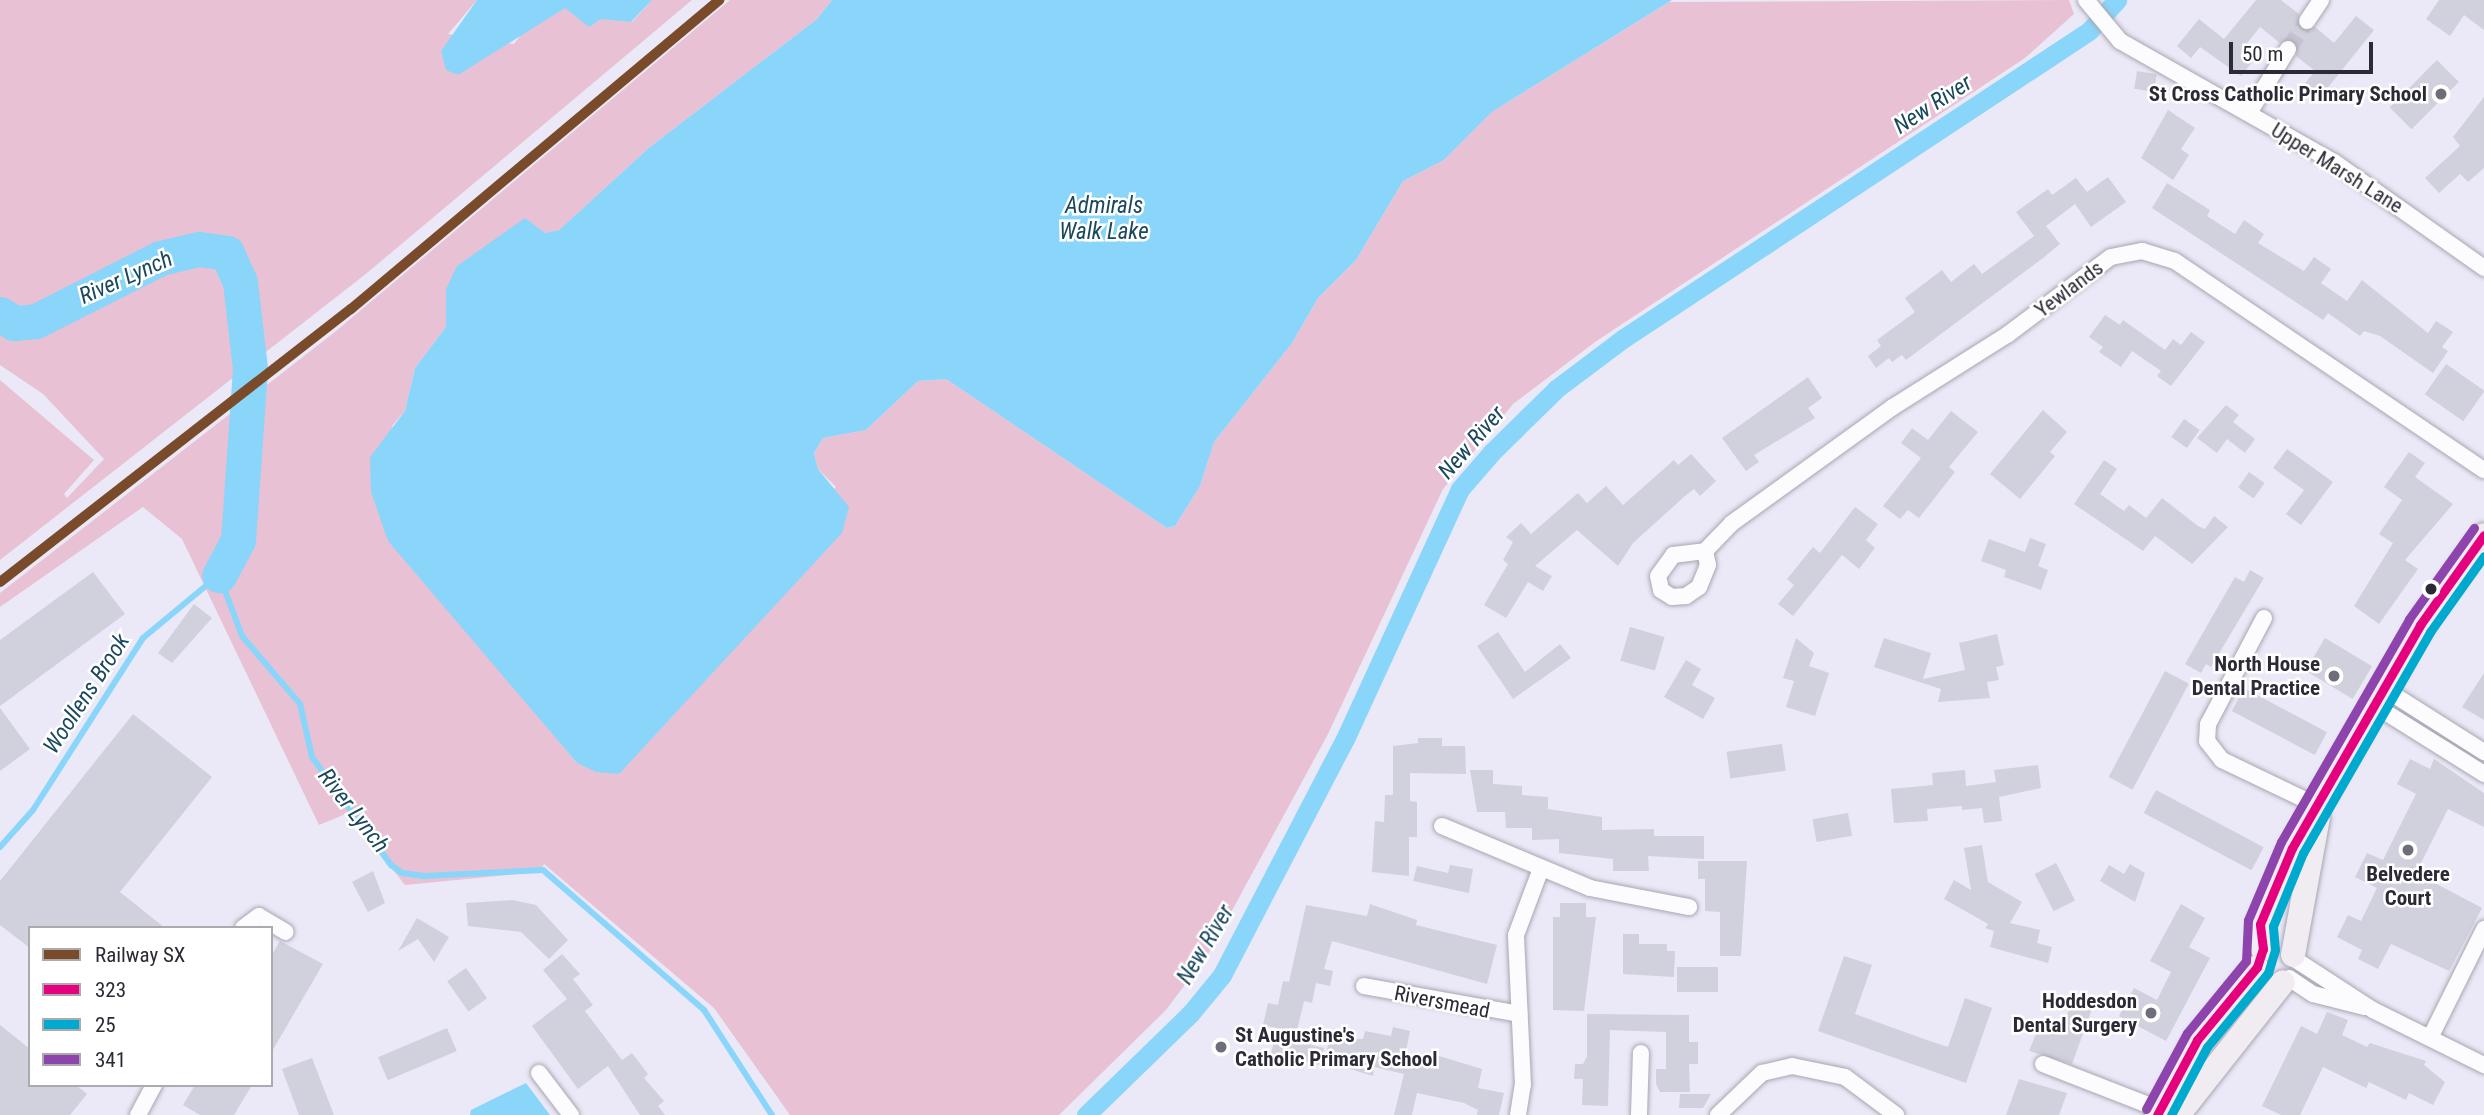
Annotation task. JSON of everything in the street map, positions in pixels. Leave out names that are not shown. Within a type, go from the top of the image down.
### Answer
[{"type":"main road","points":[[2290,969],[2268,981],[2260,958],[2260,924],[2270,893],[2320,807],[2379,696],[2484,535]]},
{"type":"main road","points":[[2167,1113],[2290,969],[2320,807]]},
{"type":"main road","points":[[2167,1113],[2197,1040],[2260,958],[2280,945],[2290,969]]},
{"type":"street","name":"Upper Marsh Lane","points":[[2086,0],[2116,38],[2334,162],[2484,268]]},
{"type":"street","points":[[2307,21],[2321,0]]},
{"type":"street","points":[[2249,113],[2288,49]]},
{"type":"street","name":"Yewlands","points":[[1705,551],[1732,523],[1893,407],[2007,335],[2111,257],[2142,251],[2175,261],[2484,470]]},
{"type":"street","points":[[2264,618],[2208,724],[2207,741],[2222,760],[2320,807]]},
{"type":"street","points":[[2379,696],[2484,752]]},
{"type":"street","points":[[2379,696],[2484,774]]},
{"type":"street","points":[[1442,826],[1540,871],[1636,900],[1689,906]]},
{"type":"street","name":"Riversmead","points":[[1518,1115],[1520,1014],[1516,935],[1540,871]]},
{"type":"street","points":[[246,926],[259,916],[286,932]]},
{"type":"street","points":[[2430,1038],[2484,929]]},
{"type":"street","points":[[2290,969],[2484,1065]]},
{"type":"street","name":"Riversmead","points":[[1364,986],[1520,1014]]},
{"type":"street","points":[[1639,1115],[1641,1053]]},
{"type":"street","points":[[2043,1065],[2167,1113]]},
{"type":"street","points":[[1718,1115],[1762,1073],[1792,1066],[1845,1077],[1896,1115]]},
{"type":"street","points":[[539,1073],[571,1115]]},
{"type":"street","points":[[138,1115],[154,1087]]},
{"type":"shaded area","points":[[0,0],[477,0],[448,34],[514,44],[523,32],[565,7],[632,22],[652,0],[692,0],[367,273],[0,560],[0,380],[94,460],[64,494],[67,498],[104,459],[43,394],[0,365]]},
{"type":"shaded area","points":[[730,0],[832,0],[817,19],[650,147],[559,230],[545,233],[446,289],[446,327],[415,368],[405,411],[392,426],[495,665],[577,763],[836,487],[818,469],[814,453],[823,438],[866,430],[918,381],[946,379],[1167,528],[1175,526],[1200,486],[1214,442],[1292,343],[1318,298],[1356,260],[1403,181],[1444,160],[1492,112],[1669,2],[2069,0],[2074,14],[2025,58],[1595,342],[1513,404],[1443,489],[1328,734],[1210,951],[1166,1010],[1059,1115],[790,1115],[714,1008],[544,864],[539,872],[405,885],[348,813],[319,825],[182,539],[143,507],[0,607],[0,593],[336,331]]},
{"type":"water","points":[[477,0],[652,0],[631,22],[601,19],[589,27],[565,8],[458,75],[446,70],[441,51]]},
{"type":"water","name":"Admirals Walk Lake","points":[[832,0],[1672,0],[1492,112],[1444,160],[1403,181],[1356,260],[1318,298],[1292,343],[1214,442],[1200,486],[1175,526],[1167,528],[946,379],[918,381],[866,430],[823,438],[814,453],[818,469],[849,507],[842,533],[619,774],[596,772],[577,763],[388,541],[371,492],[370,457],[405,411],[415,368],[446,327],[446,289],[457,266],[525,218],[545,233],[559,230],[650,147],[817,19]]},
{"type":"water","points":[[526,1083],[550,1115],[470,1115],[471,1110]]},
{"type":"building","points":[[2256,0],[2281,0],[2299,14],[2301,29],[2315,27],[2334,43],[2356,16],[2374,30],[2318,100],[2302,87],[2315,71],[2296,56],[2297,43],[2289,39],[2280,43],[2260,27],[2241,51],[2253,61],[2241,76],[2200,47],[2191,58],[2177,46],[2199,19],[2224,39]]},
{"type":"building","points":[[2439,0],[2484,0],[2484,30],[2464,15],[2450,36],[2426,19]]},
{"type":"building","points":[[2437,60],[2459,82],[2412,129],[2390,107]]},
{"type":"building","points":[[2137,71],[2157,74],[2154,92],[2134,89]]},
{"type":"building","points":[[2484,97],[2484,168],[2468,182],[2460,174],[2439,193],[2425,178],[2460,146],[2453,137]]},
{"type":"building","points":[[2168,110],[2195,128],[2181,149],[2189,155],[2173,180],[2141,158]]},
{"type":"building","points":[[2108,177],[2126,202],[2091,227],[2075,204],[2046,226],[2060,244],[1906,360],[1902,355],[1892,362],[1889,358],[1876,368],[1868,356],[1881,346],[1877,340],[1915,312],[1905,298],[1942,270],[1951,282],[1974,264],[1982,274],[2034,236],[2016,212],[2048,189],[2052,195],[2076,178],[2087,192]]},
{"type":"building","points":[[2167,183],[2210,210],[2207,216],[2235,234],[2244,220],[2264,234],[2258,243],[2304,271],[2314,257],[2331,269],[2321,283],[2347,301],[2362,280],[2428,333],[2436,321],[2453,332],[2442,347],[2448,351],[2433,373],[2380,336],[2364,331],[2360,336],[2328,313],[2323,320],[2152,208]]},
{"type":"building","points":[[2105,315],[2120,325],[2123,320],[2165,350],[2173,339],[2181,345],[2191,332],[2205,342],[2171,386],[2157,376],[2161,371],[2132,351],[2121,367],[2099,352],[2103,347],[2089,337]]},
{"type":"building","points":[[2446,364],[2484,391],[2463,421],[2425,394]]},
{"type":"building","points":[[1808,377],[1822,398],[1808,408],[1815,418],[1754,455],[1759,462],[1746,471],[1722,438]]},
{"type":"building","points":[[2226,405],[2239,415],[2233,422],[2255,439],[2245,453],[2227,439],[2217,453],[2197,438]]},
{"type":"building","points":[[2043,410],[2067,432],[2050,452],[2055,456],[2020,499],[1990,474]]},
{"type":"building","points":[[1951,411],[1978,432],[1949,467],[1955,472],[1919,518],[1908,510],[1900,519],[1883,506],[1921,458],[1901,443],[1912,428],[1928,440]]},
{"type":"building","points":[[2184,419],[2200,430],[2187,448],[2171,437]]},
{"type":"building","points":[[2287,449],[2333,482],[2301,525],[2286,514],[2304,490],[2273,468]]},
{"type":"building","points":[[2409,452],[2425,463],[2415,477],[2453,504],[2405,560],[2418,569],[2379,624],[2354,606],[2393,543],[2379,534],[2402,500],[2384,487]]},
{"type":"building","points":[[1691,454],[1716,481],[1700,496],[1694,489],[1685,496],[1633,543],[1618,566],[1577,530],[1535,566],[1552,576],[1543,591],[1528,582],[1506,618],[1484,605],[1508,564],[1503,560],[1513,542],[1506,537],[1521,523],[1531,534],[1578,493],[1587,503],[1606,486],[1623,505],[1674,460],[1678,465]]},
{"type":"building","points":[[2104,460],[2117,469],[2100,494],[2124,511],[2129,505],[2146,518],[2162,498],[2198,526],[2205,529],[2214,516],[2228,527],[2192,564],[2155,536],[2143,551],[2074,504]]},
{"type":"building","points":[[2249,472],[2265,483],[2254,498],[2238,488]]},
{"type":"building","points":[[1855,507],[1878,524],[1866,540],[1875,548],[1859,569],[1842,555],[1793,616],[1778,604],[1794,585],[1787,579],[1813,547],[1820,553]]},
{"type":"building","points":[[2030,538],[2046,544],[2038,566],[2048,570],[2041,590],[2004,577],[2006,570],[1981,561],[1989,539],[2025,552]]},
{"type":"building","points":[[2250,570],[2264,578],[2211,667],[2206,664],[2201,673],[2185,664],[2235,577],[2244,582]]},
{"type":"building","points":[[93,572],[125,614],[0,706],[0,640]]},
{"type":"building","points":[[194,604],[212,618],[172,663],[158,653]]},
{"type":"building","points":[[1630,627],[1665,637],[1655,671],[1620,661]]},
{"type":"building","points":[[1498,632],[1525,672],[1560,644],[1571,658],[1513,699],[1477,646]]},
{"type":"building","points":[[1997,634],[2004,665],[1996,667],[1999,680],[1987,682],[1990,698],[1938,702],[1941,689],[1874,667],[1884,638],[1931,653],[1923,679],[1965,670],[1959,643]]},
{"type":"building","points":[[1796,638],[1814,653],[1809,666],[1829,673],[1815,716],[1786,707],[1794,681],[1783,678]]},
{"type":"building","points":[[2325,638],[2372,666],[2353,699],[2305,671]]},
{"type":"building","points":[[1686,660],[1701,669],[1692,685],[1715,698],[1703,719],[1664,697]]},
{"type":"building","points":[[2165,671],[2189,684],[2133,790],[2109,777]]},
{"type":"building","points":[[2484,673],[2484,720],[2462,707]]},
{"type":"building","points":[[2244,688],[2327,732],[2315,755],[2232,711]]},
{"type":"building","points":[[0,708],[30,749],[0,771]]},
{"type":"building","points":[[133,714],[212,777],[120,892],[162,926],[28,926],[28,946],[0,925],[0,881]]},
{"type":"building","points":[[1418,738],[1442,738],[1442,746],[1465,746],[1466,774],[1410,773],[1410,801],[1417,802],[1417,837],[1409,837],[1409,876],[1372,872],[1375,821],[1384,822],[1385,795],[1393,795],[1393,746],[1418,743]]},
{"type":"building","points":[[1782,744],[1786,771],[1730,779],[1727,752]]},
{"type":"building","name":"Belvedere Court","points":[[2410,759],[2430,769],[2434,759],[2484,793],[2484,827],[2448,809],[2416,873],[2482,908],[2449,971],[2391,944],[2378,969],[2358,959],[2362,950],[2337,937],[2348,915],[2361,921],[2377,888],[2355,877],[2367,853],[2383,860],[2416,794],[2397,784]]},
{"type":"building","points":[[2038,765],[2041,788],[1999,797],[2002,821],[1984,823],[1982,808],[1962,810],[1962,806],[1927,809],[1928,821],[1894,823],[1891,789],[1933,785],[1932,773],[1965,770],[1966,786],[1996,782],[1994,770]]},
{"type":"building","points":[[1470,770],[1493,770],[1493,784],[1522,786],[1522,795],[1548,797],[1548,809],[1602,817],[1602,830],[1654,829],[1654,836],[1704,836],[1704,859],[1648,856],[1649,871],[1613,871],[1613,859],[1559,853],[1559,839],[1532,840],[1532,828],[1506,828],[1505,812],[1477,812]]},
{"type":"building","points":[[2156,790],[2264,847],[2252,870],[2144,813]]},
{"type":"building","points":[[1848,813],[1852,836],[1817,842],[1813,819]]},
{"type":"building","points":[[1982,845],[1988,882],[2022,902],[2010,923],[2040,930],[2037,943],[2052,947],[2048,963],[1990,947],[1994,931],[1985,928],[1988,924],[1944,899],[1954,880],[1971,890],[1964,848]]},
{"type":"building","points":[[1698,861],[1747,861],[1741,956],[1720,956],[1720,912],[1705,911],[1705,879],[1698,879]]},
{"type":"building","points":[[2056,863],[2075,900],[2054,911],[2035,874]]},
{"type":"building","points":[[2130,864],[2145,873],[2135,902],[2100,881],[2109,865],[2124,874]]},
{"type":"building","points":[[1450,865],[1473,869],[1469,893],[1413,881],[1417,866],[1448,873]]},
{"type":"building","points":[[373,871],[385,903],[368,912],[352,882]]},
{"type":"building","points":[[512,900],[536,905],[568,940],[549,959],[521,932],[468,926],[466,903]]},
{"type":"building","points":[[1560,903],[1586,903],[1586,917],[1596,917],[1584,1011],[1553,1010],[1553,917],[1560,917]]},
{"type":"building","points":[[1370,904],[1417,920],[1416,925],[1497,945],[1487,984],[1332,941],[1324,969],[1333,971],[1330,986],[1316,983],[1312,1003],[1304,1001],[1296,1035],[1299,1042],[1324,1048],[1320,1065],[1271,1054],[1277,1028],[1263,1025],[1268,1003],[1278,1005],[1283,981],[1289,982],[1306,905],[1367,916]]},
{"type":"building","points":[[2181,904],[2205,918],[2189,947],[2210,958],[2166,1041],[2119,1016],[2134,988],[2157,1000],[2171,972],[2150,961]]},
{"type":"building","points":[[417,918],[449,937],[434,962],[418,939],[398,951]]},
{"type":"building","points":[[1623,934],[1639,934],[1639,944],[1667,944],[1667,951],[1675,951],[1674,977],[1623,974]]},
{"type":"building","points":[[280,941],[323,964],[273,1050],[273,953]]},
{"type":"building","points":[[562,954],[580,974],[573,979],[593,1005],[585,1011],[622,1060],[632,1053],[648,1074],[644,1078],[664,1101],[658,1106],[665,1115],[640,1115],[608,1066],[578,1089],[532,1026],[567,999],[543,970]]},
{"type":"building","points":[[1844,956],[1872,965],[1855,1014],[1924,1039],[1948,1047],[1965,998],[1992,1008],[1966,1083],[1818,1031]]},
{"type":"building","points":[[1677,967],[1718,967],[1718,992],[1677,992]]},
{"type":"building","points":[[466,968],[487,998],[468,1012],[447,981]]},
{"type":"building","points":[[2072,1002],[2092,1009],[2072,1064],[2029,1051],[2039,1026],[2059,1034]]},
{"type":"building","points":[[2327,1012],[2348,1020],[2342,1035],[2367,1047],[2370,1043],[2426,1061],[2424,1065],[2445,1082],[2433,1105],[2409,1093],[2406,1100],[2369,1082],[2366,1088],[2323,1067],[2300,1115],[2281,1115],[2262,1106],[2301,1026],[2317,1034]]},
{"type":"building","points":[[1587,1014],[1689,1015],[1689,1042],[1698,1042],[1698,1064],[1689,1064],[1690,1092],[1660,1092],[1656,1084],[1656,1069],[1666,1069],[1666,1032],[1610,1030],[1608,1106],[1582,1105],[1583,1079],[1574,1079],[1575,1064],[1583,1064],[1587,1056]]},
{"type":"building","points":[[0,1025],[28,1047],[28,1087],[78,1087],[87,1094],[70,1115],[0,1115]]},
{"type":"building","points":[[1393,1027],[1410,1031],[1405,1056],[1434,1063],[1436,1055],[1482,1069],[1478,1088],[1504,1093],[1499,1115],[1477,1115],[1478,1110],[1464,1103],[1417,1093],[1412,1115],[1394,1115],[1404,1074],[1374,1067],[1373,1076],[1324,1061],[1330,1037],[1363,1039],[1365,1031],[1391,1036]]},
{"type":"building","points":[[447,1028],[457,1051],[388,1080],[378,1057]]},
{"type":"building","points":[[312,1058],[334,1115],[299,1115],[282,1069]]},
{"type":"building","points":[[2019,1079],[2067,1093],[2059,1115],[2006,1115]]},
{"type":"building","points":[[194,1087],[251,1087],[234,1115],[200,1115],[183,1105]]},
{"type":"building","points":[[1680,1094],[1711,1094],[1703,1108],[1679,1108]]},
{"type":"waterway","name":"New River","points":[[1086,1115],[1190,1014],[1222,975],[1345,739],[1460,489],[1492,452],[1556,389],[1624,338],[2089,31],[2117,0]]},
{"type":"waterway","name":"River Lynch","points":[[0,314],[14,323],[36,321],[160,258],[199,249],[227,253],[240,282],[250,369],[238,540],[219,575]]},
{"type":"waterway","name":"River Lynch","points":[[0,847],[33,810],[143,638],[219,575],[242,636],[300,704],[312,757],[391,865],[402,873],[424,876],[543,870],[704,1010],[772,1115]]},
{"type":"tunnel","points":[[2288,49],[2307,21]]},
{"type":"rail line","name":"SX","points":[[0,582],[351,309],[719,0]]},
{"type":"transit line","name":"341","points":[[2146,1109],[2187,1033],[2246,961],[2248,920],[2281,842],[2409,619],[2474,528]]},
{"type":"transit line","name":"323","points":[[2157,1115],[2197,1040],[2257,967],[2263,949],[2260,924],[2292,848],[2420,625],[2484,535]]},
{"type":"transit line","name":"25","points":[[2171,1115],[2207,1047],[2268,973],[2275,950],[2273,926],[2303,853],[2430,632],[2484,556]]},
{"type":"place","name":"St Cross Catholic Primary School","points":[[2441,94]]},
{"type":"place","name":"North House Dental Practice","points":[[2334,676]]},
{"type":"place","name":"Belvedere Court","points":[[2408,850]]},
{"type":"place","name":"Hoddesdon Dental Surgery","points":[[2151,1013]]},
{"type":"place","name":"St Augustine's Catholic Primary School","points":[[1221,1047]]},
{"type":"water label","name":"Woollens Brook","points":[[87,694]]}]
